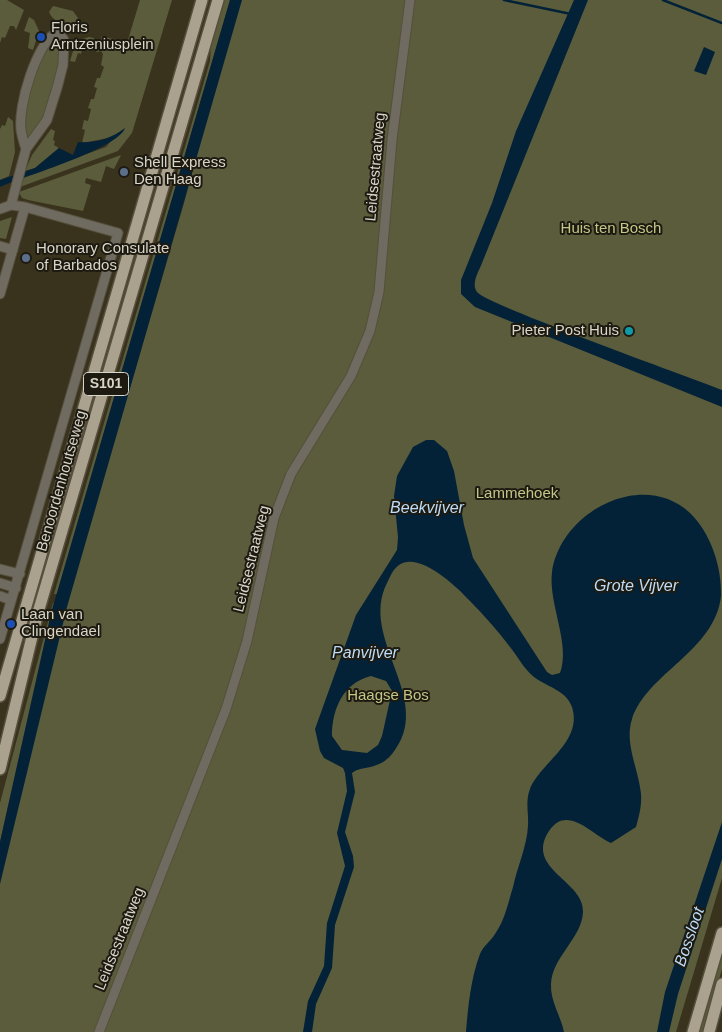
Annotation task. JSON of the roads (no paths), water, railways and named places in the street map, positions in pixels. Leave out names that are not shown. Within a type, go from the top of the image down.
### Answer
[{"type":"main road","name":"Benoordenhoutseweg","points":[[0,696],[202,0]]},
{"type":"main road","name":"Benoordenhoutseweg","points":[[0,769],[36,616],[218,0]]},
{"type":"main road","points":[[693,1032],[722,933]]},
{"type":"main road","points":[[709,1032],[722,984]]},
{"type":"street","name":"Leidsestraatweg","points":[[99,1032],[226,710],[247,641],[274,518],[292,474],[351,376],[370,331],[379,292],[392,140],[410,0]]},
{"type":"street","points":[[11,205],[26,149],[47,120],[58,88],[64,40],[58,31],[45,42],[29,81],[21,116],[21,129],[26,149]]},
{"type":"street","points":[[0,209],[11,205],[25,207],[0,294]]},
{"type":"street","name":"Benoordenhoutseweg","points":[[0,639],[118,233],[25,207]]},
{"type":"street","points":[[0,246],[13,250]]},
{"type":"street","points":[[0,568],[20,574]]},
{"type":"street","points":[[0,583],[16,588]]},
{"type":"street","points":[[0,596],[11,600]]},
{"type":"water","points":[[230,0],[242,0],[67,607],[0,884],[0,842],[51,613]]},
{"type":"water","points":[[574,0],[588,0],[478,273],[475,288],[477,292],[514,311],[722,390],[722,407],[475,307],[461,294],[461,280],[492,203],[516,131]]},
{"type":"water","points":[[704,47],[715,52],[706,75],[694,71]]},
{"type":"water","points":[[125,128],[119,136],[106,145],[0,187],[0,180],[35,168],[59,148],[73,155],[78,142],[103,140]]},
{"type":"water","name":"Grote Vijver","points":[[426,440],[434,440],[447,451],[454,471],[464,525],[473,558],[547,672],[552,675],[560,673],[563,662],[563,649],[553,597],[552,572],[559,550],[571,531],[587,515],[607,503],[628,496],[650,495],[671,500],[690,513],[704,530],[714,552],[720,574],[721,596],[716,615],[707,632],[651,688],[640,703],[632,719],[630,728],[631,747],[640,785],[641,798],[636,827],[611,843],[579,824],[563,820],[556,823],[549,831],[543,844],[544,855],[549,865],[575,892],[581,901],[583,912],[578,930],[556,965],[551,984],[552,996],[564,1032],[466,1032],[474,972],[481,951],[493,937],[504,917],[524,849],[530,789],[535,779],[559,751],[572,731],[574,719],[572,707],[561,693],[530,674],[491,623],[446,579],[427,566],[407,562],[399,565],[392,573],[381,604],[382,626],[403,691],[406,713],[404,733],[387,759],[352,773],[355,792],[345,832],[353,856],[354,867],[335,925],[332,968],[316,1004],[312,1032],[303,1032],[308,1001],[324,966],[327,923],[345,866],[337,833],[347,791],[345,773],[343,768],[324,758],[320,751],[315,729],[356,615],[397,550],[398,537],[394,496],[397,476],[413,447]],"holes":[[[371,676],[386,681],[392,691],[382,736],[378,745],[367,753],[342,750],[332,736],[334,716],[341,698],[346,691],[361,679]]]},
{"type":"water","name":"Bossloot","points":[[722,822],[722,859],[678,994],[669,1032],[657,1032],[665,992]]},
{"type":"waterway","points":[[504,0],[571,14]]},
{"type":"waterway","points":[[663,0],[722,23]]},
{"type":"place","name":"Floris Arntzeniusplein","points":[[41,37]]},
{"type":"place","name":"Shell Express Den Haag","points":[[124,172]]},
{"type":"place","name":"Honorary Consulate of Barbados","points":[[26,258]]},
{"type":"place","name":"Pieter Post Huis","points":[[629,331]]},
{"type":"place","name":"Laan van Clingendael","points":[[11,624]]},
{"type":"park label","name":"Huis ten Bosch","points":[[611,229]]},
{"type":"park label","name":"Lammehoek","points":[[517,494]]},
{"type":"park label","name":"Haagse Bos","points":[[388,696]]},
{"type":"water label","name":"Beekvijver","points":[[427,509]]},
{"type":"water label","name":"Panvijver","points":[[365,654]]}]
